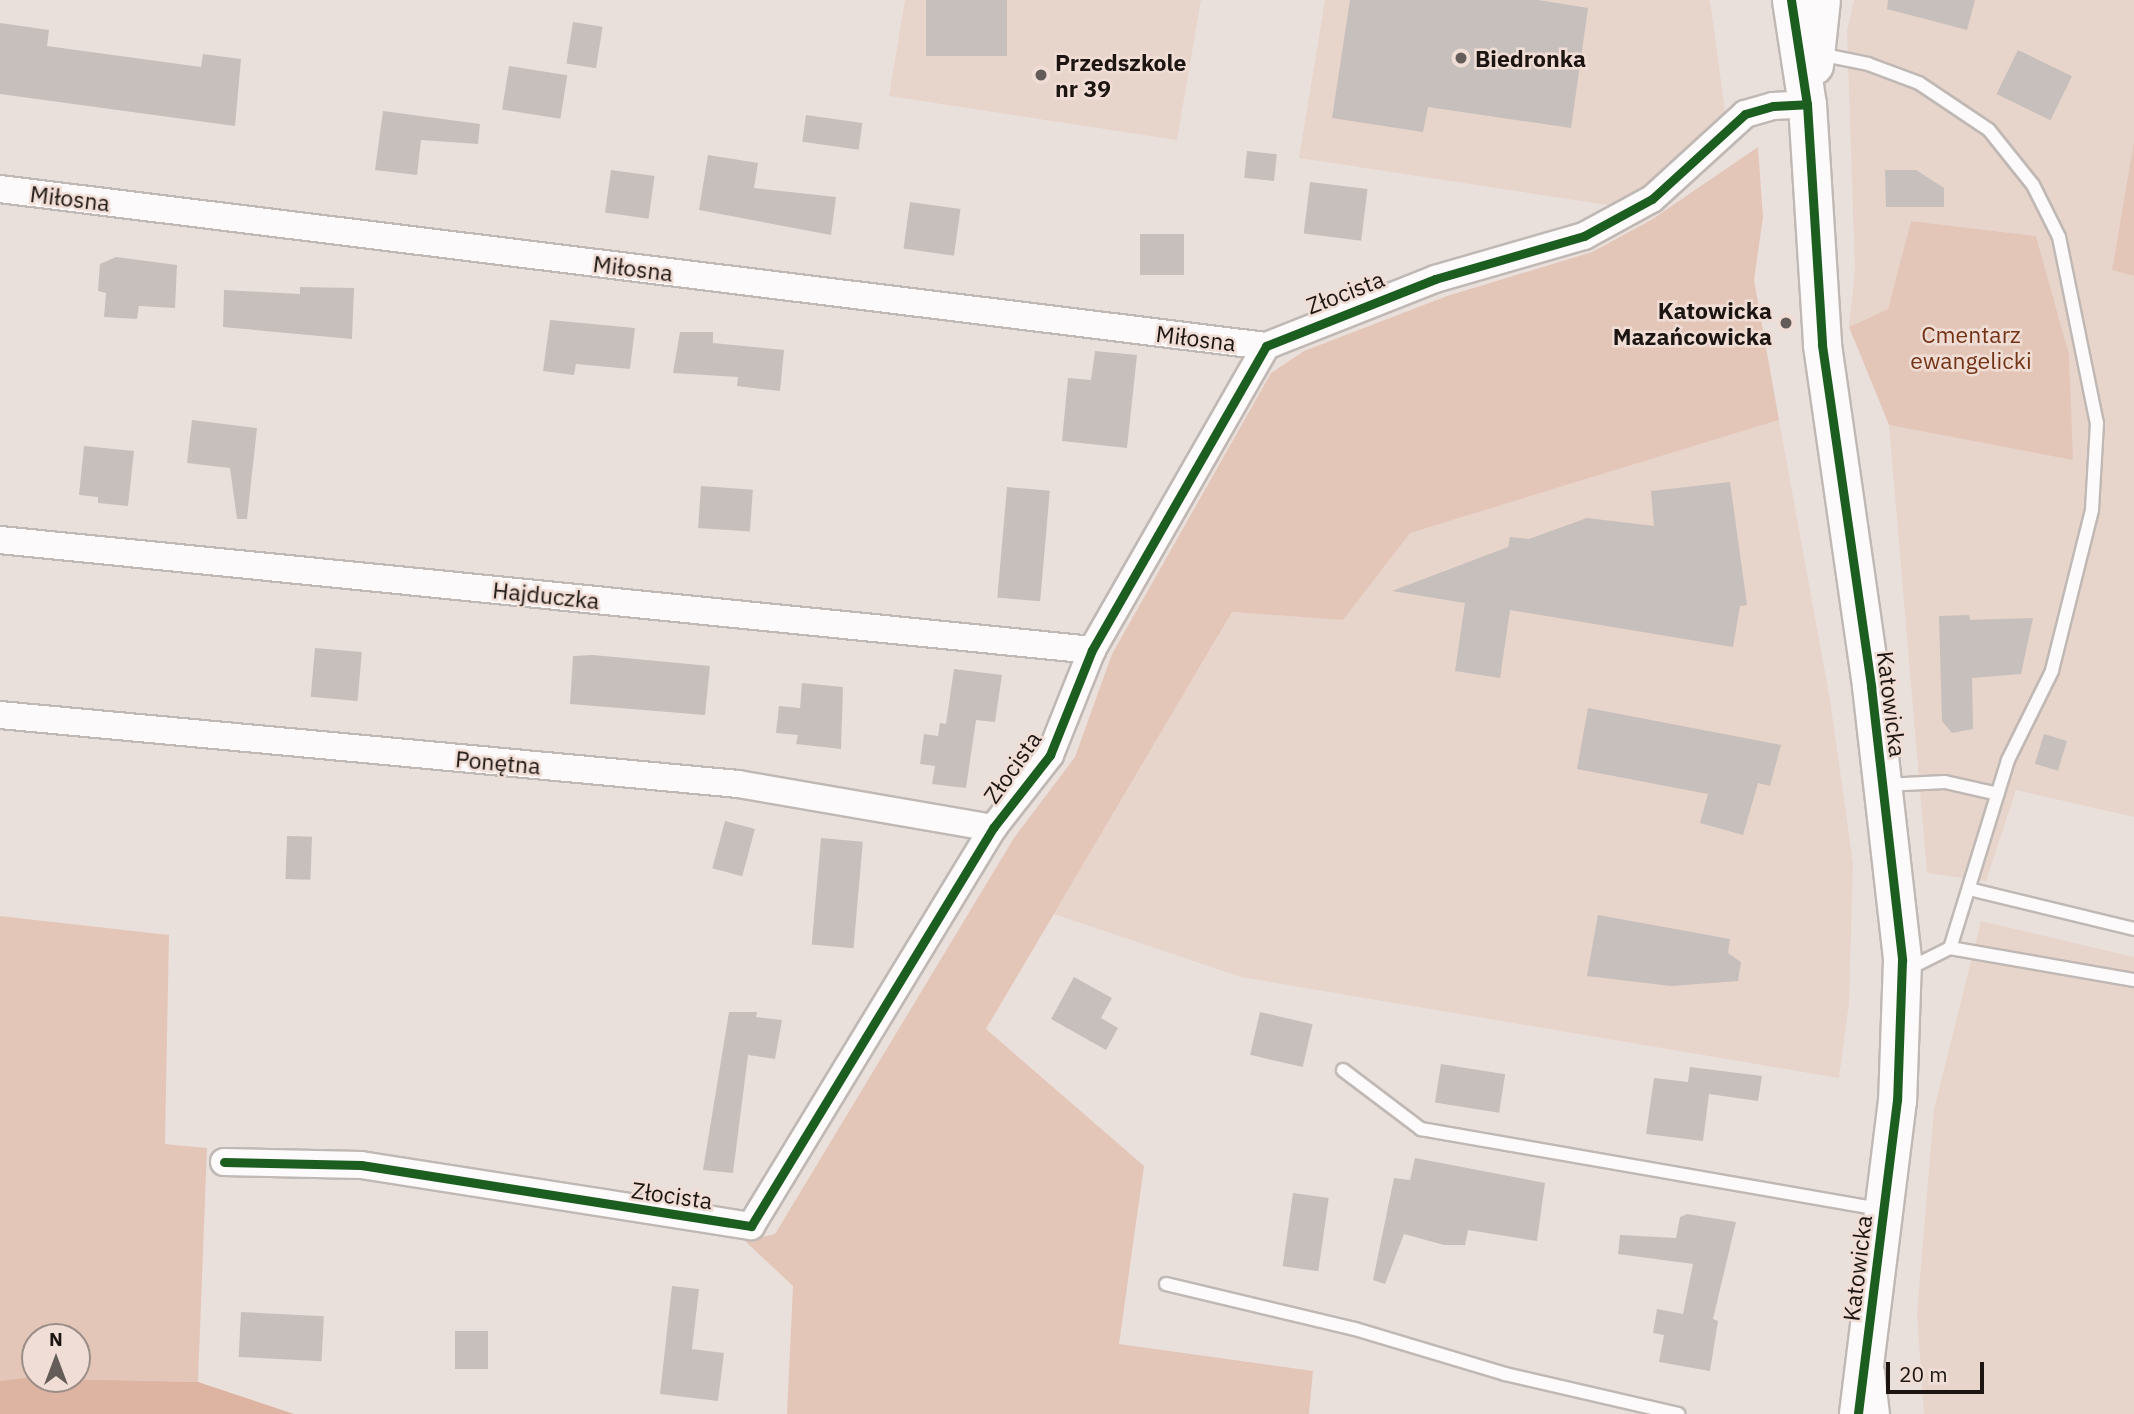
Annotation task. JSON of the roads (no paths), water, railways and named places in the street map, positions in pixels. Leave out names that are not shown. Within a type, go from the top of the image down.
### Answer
[{"type":"street","name":"Katowicka","points":[[1791,0],[1807,104],[1822,345],[1883,785],[1902,973],[1897,1100],[1858,1414]]},
{"type":"street","name":"Katowicka","points":[[1807,104],[1816,53],[1821,0]]},
{"type":"street","name":"Złocista","points":[[224,1163],[361,1165],[751,1226],[993,828],[1049,755],[1092,650],[1266,346],[1435,279],[1584,236],[1652,199],[1745,114],[1773,106],[1807,104]]},
{"type":"street","name":"Miłosna","points":[[0,190],[1266,346]]},
{"type":"street","name":"Hajduczka","points":[[0,540],[1092,650]]},
{"type":"street","name":"Ponętna","points":[[0,715],[738,784],[993,828]]},
{"type":"lane","points":[[1816,53],[1868,64],[1919,83],[1989,130],[2033,185],[2059,237],[2070,278],[2097,423],[2092,510],[2052,671],[2008,760],[1950,948]]},
{"type":"lane","points":[[1883,785],[1945,782],[1998,794]]},
{"type":"lane","points":[[1969,889],[2134,929]]},
{"type":"lane","points":[[1902,973],[1950,948],[2134,980]]},
{"type":"lane","points":[[1343,1070],[1421,1129],[1884,1210]]},
{"type":"lane","points":[[1166,1284],[1355,1329],[1505,1374],[1678,1414]]},
{"type":"lane","points":[[1870,1315],[1884,1414]]},
{"type":"place","name":"Biedronka","points":[[1461,58]]},
{"type":"place","name":"Przedszkole nr 39","points":[[1041,75]]},
{"type":"place","name":"Katowicka Mazańcowicka","points":[[1786,323]]},
{"type":"park label","name":"Cmentarz ewangelicki","points":[[1971,347]]}]
